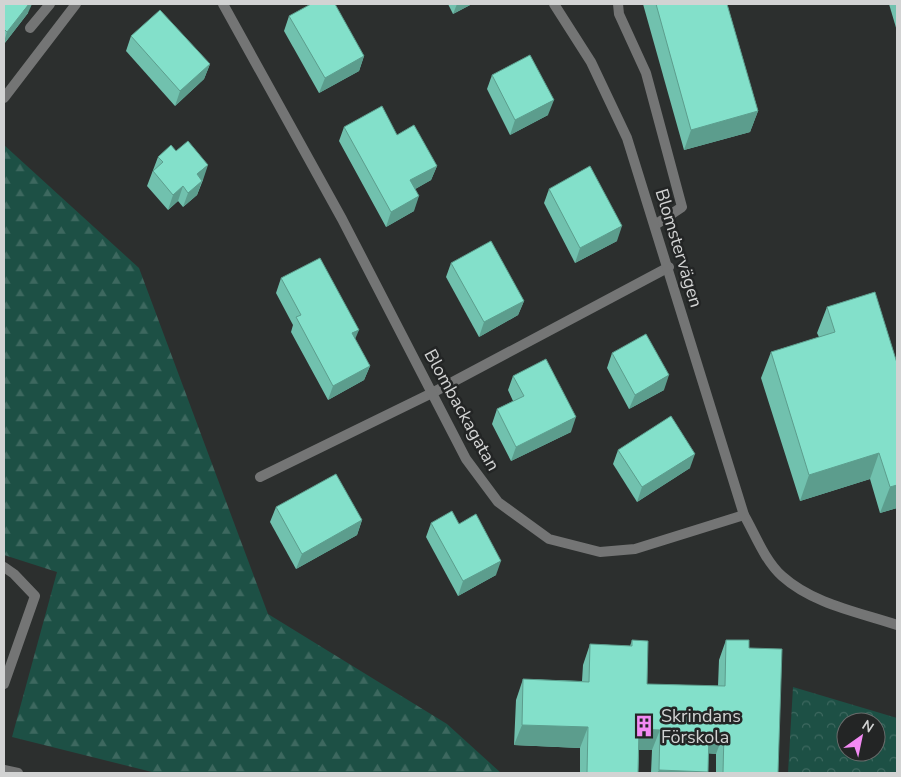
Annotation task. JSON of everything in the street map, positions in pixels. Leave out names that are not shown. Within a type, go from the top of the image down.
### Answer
[{"type":"street","points":[[30,28],[50,4]]},
{"type":"street","points":[[4,98],[76,4]]},
{"type":"street","name":"Blombackagatan","points":[[223,4],[342,219],[466,459],[498,502],[549,539],[600,552],[635,550],[744,514]]},
{"type":"street","name":"Blomstervägen","points":[[554,4],[591,62],[627,138],[669,267],[744,514]]},
{"type":"street","points":[[618,4],[619,14],[646,73],[682,207],[655,225]]},
{"type":"street","points":[[260,477],[432,393],[669,267]]},
{"type":"street","points":[[744,514],[781,576],[815,598],[897,625]]},
{"type":"street","points":[[4,567],[14,574],[35,596],[4,684]]},
{"type":"street","points":[[4,770],[18,773]]},
{"type":"green space","points":[[4,145],[139,268],[268,614],[447,724],[501,773],[156,773],[12,737],[57,572],[4,555]]},
{"type":"green space","points":[[793,687],[877,712],[836,712],[836,762],[886,762],[886,715],[897,718],[897,773],[788,773]]},
{"type":"building","points":[[4,4],[29,4],[7,32],[4,29]]},
{"type":"building","points":[[311,4],[335,4],[364,56],[325,78],[289,16]]},
{"type":"building","points":[[656,4],[727,4],[758,111],[691,130]]},
{"type":"building","points":[[160,10],[210,64],[180,91],[131,36]]},
{"type":"building","points":[[530,55],[554,100],[515,120],[492,75]]},
{"type":"building","points":[[382,106],[397,135],[414,125],[437,166],[410,180],[419,196],[391,212],[344,127]]},
{"type":"building","points":[[188,141],[208,165],[197,174],[202,181],[188,193],[183,186],[173,195],[153,171],[163,162],[158,157],[171,145],[176,151]]},
{"type":"building","points":[[590,166],[622,226],[580,248],[549,189]]},
{"type":"building","points":[[491,241],[524,301],[484,322],[451,263]]},
{"type":"building","points":[[320,258],[359,330],[352,333],[370,366],[333,386],[296,317],[301,315],[281,278]]},
{"type":"building","points":[[875,292],[897,363],[897,485],[890,487],[879,453],[809,475],[771,352],[835,332],[827,307]]},
{"type":"building","points":[[646,334],[669,375],[635,395],[612,353]]},
{"type":"building","points":[[546,359],[576,417],[516,447],[497,409],[524,396],[513,376]]},
{"type":"building","points":[[671,416],[695,454],[642,487],[618,450]]},
{"type":"building","points":[[336,474],[362,520],[302,554],[276,507]]},
{"type":"building","points":[[452,511],[459,524],[476,514],[501,561],[463,581],[431,523]]},
{"type":"building","name":"Skrindans Förskola","points":[[632,640],[648,641],[647,684],[725,686],[726,640],[749,640],[749,648],[782,649],[778,773],[723,773],[724,733],[709,732],[708,772],[659,770],[660,730],[639,729],[638,773],[587,773],[588,727],[522,725],[523,679],[589,682],[590,644],[632,646]]},
{"type":"place","name":"Skrindans Förskola","points":[[644,726]]}]
